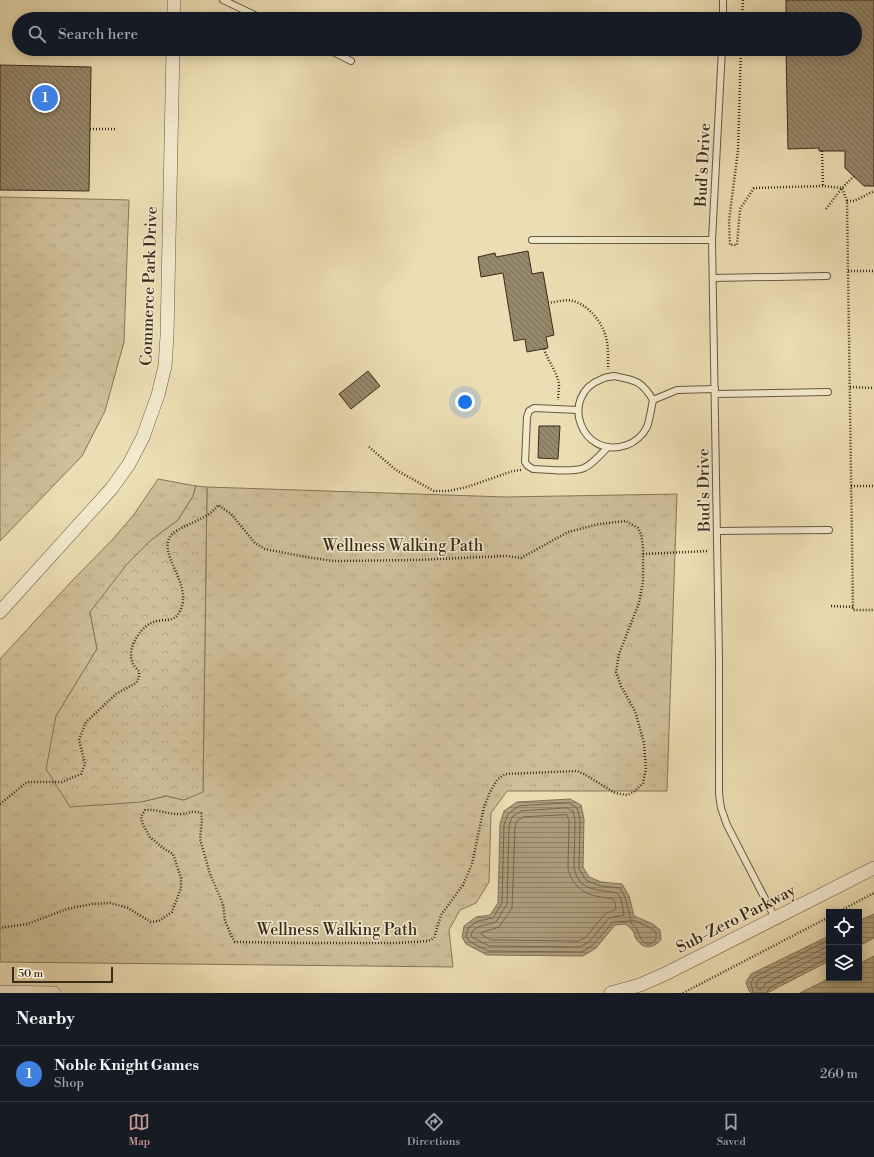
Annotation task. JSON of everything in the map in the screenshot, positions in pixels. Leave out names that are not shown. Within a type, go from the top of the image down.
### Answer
[{"type":"street","points":[[174,0],[174,12]]},
{"type":"street","name":"Commerce Park Drive","points":[[0,612],[112,488],[129,464],[143,437],[158,395],[165,366],[167,336],[173,56]]},
{"type":"street","name":"Sub-Zero Parkway","points":[[611,993],[640,986],[874,868]]},
{"type":"street","points":[[1,992],[54,993]]},
{"type":"lane","points":[[223,0],[248,12]]},
{"type":"lane","points":[[723,0],[723,12]]},
{"type":"lane","points":[[342,56],[351,60]]},
{"type":"lane","name":"Bud's Drive","points":[[722,56],[712,240],[717,531],[719,794],[721,808],[727,825],[775,918]]},
{"type":"lane","points":[[532,240],[712,240]]},
{"type":"lane","points":[[713,278],[827,276]]},
{"type":"lane","points":[[614,376],[636,382],[646,389],[653,400],[647,426],[640,436],[631,444],[620,448],[608,448],[597,444],[587,436],[581,426],[578,415],[579,403],[584,392],[592,384],[602,378],[608,377],[614,376]]},
{"type":"lane","points":[[653,400],[677,390],[715,392],[828,392]]},
{"type":"lane","points":[[578,410],[534,408],[529,411],[527,417],[525,462],[528,466],[533,469],[573,470],[583,468],[591,464],[608,448]]},
{"type":"lane","points":[[717,531],[829,530]]},
{"type":"path","points":[[742,12],[743,0]]},
{"type":"path","points":[[741,56],[738,150],[729,221],[730,245],[737,245],[740,209],[754,188],[823,186],[842,188]]},
{"type":"path","points":[[90,129],[116,130]]},
{"type":"path","points":[[822,151],[823,186]]},
{"type":"path","points":[[826,210],[842,188],[854,176]]},
{"type":"path","points":[[842,188],[847,201],[853,607]]},
{"type":"path","points":[[847,201],[854,201],[874,191]]},
{"type":"path","points":[[848,271],[874,271]]},
{"type":"path","points":[[548,304],[572,301],[580,304],[588,310],[598,321],[605,335],[608,353],[608,377]]},
{"type":"path","points":[[544,349],[559,385],[558,409]]},
{"type":"path","points":[[850,387],[874,388]]},
{"type":"path","points":[[368,448],[396,470],[434,491],[448,491],[467,487],[513,471],[533,469]]},
{"type":"path","points":[[851,486],[874,486]]},
{"type":"path","name":"Wellness Walking Path","points":[[0,804],[27,782],[62,782],[81,774],[85,764],[79,740],[86,722],[116,694],[136,683],[139,678],[139,671],[133,663],[133,644],[138,636],[152,623],[158,621],[169,621],[178,616],[182,607],[184,596],[181,582],[171,561],[167,547],[172,533],[208,515],[218,505],[231,514],[255,543],[266,549],[334,561],[416,560],[506,556],[521,558],[568,532],[599,524],[626,521],[638,528],[641,534],[643,581],[639,603],[619,654],[616,672],[621,686],[635,711],[644,743],[646,769],[643,783],[634,792],[627,795],[614,793],[577,771],[505,774],[497,780],[490,792],[484,807],[472,864],[463,885],[441,915],[434,938],[428,941],[397,943],[235,942],[225,921],[223,904],[210,874],[200,839],[202,821],[201,813],[193,810],[183,814],[145,810],[141,817],[143,825],[150,836],[172,854],[181,878],[181,888],[172,912],[160,921],[151,922],[128,908],[110,903],[92,904],[67,909],[27,924],[0,928]]},
{"type":"path","points":[[643,554],[717,551]]},
{"type":"path","points":[[831,606],[853,607],[853,610],[874,610]]},
{"type":"path","points":[[844,909],[874,893]]},
{"type":"path","points":[[683,993],[826,919]]},
{"type":"green space","points":[[0,197],[129,200],[124,342],[105,411],[82,456],[0,541]]},
{"type":"green space","points":[[158,479],[196,486],[193,496],[178,520],[150,541],[90,612],[97,649],[56,716],[141,802],[166,796],[184,800],[203,791],[207,487],[506,497],[677,494],[667,791],[507,791],[491,813],[489,882],[476,903],[460,910],[449,930],[453,967],[0,962],[0,659],[114,538],[135,513]]},
{"type":"green space","points":[[196,486],[207,487],[203,792],[184,800],[166,796],[141,802],[70,807],[46,769],[56,716],[97,649],[90,612],[127,564],[150,541],[178,520],[193,496]]},
{"type":"water","points":[[570,799],[581,805],[584,819],[583,867],[589,877],[601,882],[622,884],[629,896],[634,916],[653,924],[660,930],[661,940],[655,945],[646,947],[636,939],[634,932],[625,924],[615,925],[596,948],[583,956],[487,955],[466,944],[462,937],[464,926],[476,917],[490,915],[498,903],[500,824],[504,811],[517,802]]},
{"type":"water","points":[[874,914],[874,938],[862,944],[862,920]]},
{"type":"water","points":[[826,937],[826,963],[767,993],[752,993],[749,991],[746,982],[751,974]]},
{"type":"water","points":[[874,956],[874,993],[800,993],[826,980],[862,981],[862,962]]},
{"type":"building","points":[[786,0],[874,0],[874,186],[864,186],[845,168],[845,151],[819,151],[819,148],[788,149],[786,56],[862,56],[862,12],[786,12]]},
{"type":"building","points":[[0,65],[91,67],[89,191],[0,190]]},
{"type":"building","points":[[528,251],[532,274],[543,272],[554,335],[546,337],[548,348],[527,352],[525,339],[514,341],[503,273],[481,277],[478,257],[495,253],[496,257]]},
{"type":"building","points":[[368,371],[380,386],[351,409],[339,394]]},
{"type":"building","points":[[539,426],[560,426],[558,459],[538,458]]},
{"type":"place","name":"Noble Knight Games","points":[[45,98]]}]
